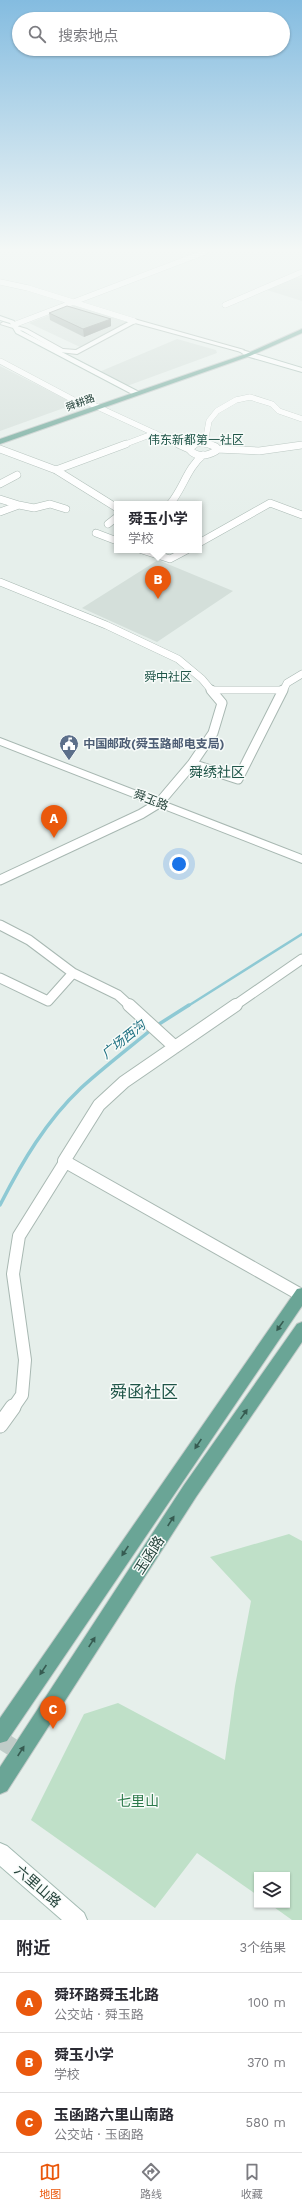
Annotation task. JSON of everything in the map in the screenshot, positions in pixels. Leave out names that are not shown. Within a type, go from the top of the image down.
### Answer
[{"type":"main road","name":"舜耕路","points":[[132,392],[261,342]]},
{"type":"main road","name":"舜耕路","points":[[0,435],[250,354],[278,342]]},
{"type":"main road","name":"舜耕路","points":[[0,442],[94,404]]},
{"type":"main road","name":"玉函路","points":[[0,1734],[302,1294]]},
{"type":"main road","name":"玉函路","points":[[0,1784],[190,1491],[302,1329]]},
{"type":"street","points":[[31,342],[132,392]]},
{"type":"street","points":[[36,342],[132,392]]},
{"type":"street","points":[[45,342],[61,351],[77,352],[96,342]]},
{"type":"street","points":[[210,342],[302,368]]},
{"type":"street","points":[[0,362],[190,447],[195,454],[211,454],[216,449]]},
{"type":"street","points":[[205,443],[209,422],[216,411],[236,400],[250,397],[272,404],[289,416],[302,419]]},
{"type":"street","points":[[94,404],[155,433],[190,447],[205,443],[213,445],[216,449],[250,452],[274,451],[302,445]]},
{"type":"street","points":[[56,470],[155,433]]},
{"type":"street","points":[[0,449],[56,470],[114,506]]},
{"type":"street","points":[[172,501],[181,490],[199,458],[203,455]]},
{"type":"street","points":[[0,484],[17,475]]},
{"type":"street","points":[[0,499],[34,508],[50,504],[66,509]]},
{"type":"street","points":[[202,541],[270,503],[302,515]]},
{"type":"street","points":[[0,512],[19,505]]},
{"type":"street","points":[[108,524],[114,519]]},
{"type":"street","points":[[96,533],[114,540]]},
{"type":"street","points":[[150,553],[170,560],[182,553]]},
{"type":"street","points":[[0,582],[106,626],[178,659],[202,679],[222,703],[212,733],[192,764],[158,802],[141,814],[0,880]]},
{"type":"street","points":[[192,764],[238,780],[284,690],[286,683],[302,674]]},
{"type":"street","points":[[211,690],[284,690]]},
{"type":"street","name":"舜玉路","points":[[0,741],[302,859]]},
{"type":"street","points":[[0,925],[13,930],[37,945],[73,973],[118,995],[175,1047]]},
{"type":"street","points":[[302,959],[124,1082],[99,1105],[64,1161],[302,1294]]},
{"type":"street","points":[[0,978],[48,1001],[73,973]]},
{"type":"street","points":[[0,1425],[22,1395],[25,1360],[14,1274],[19,1236],[64,1164]]},
{"type":"street","name":"六里山路","points":[[0,1852],[77,1920]]},
{"type":"shaded area","points":[[69,342],[90,342],[80,347]]},
{"type":"shaded area","points":[[171,342],[186,342],[216,350],[217,353],[127,386],[99,372]]},
{"type":"shaded area","points":[[0,366],[75,404],[0,431]]},
{"type":"shaded area","points":[[158,560],[233,591],[157,642],[82,608]]},
{"type":"green space","name":"七里山","points":[[289,1534],[302,1541],[302,1920],[292,1920],[275,1908],[290,1908],[290,1872],[254,1872],[254,1893],[197,1853],[155,1908],[31,1820],[84,1714],[118,1703],[225,1760],[235,1686],[251,1601],[210,1557]]},
{"type":"waterway","name":"广场西沟","points":[[188,1006],[302,934]]},
{"type":"waterway","name":"广场西沟","points":[[156,1026],[189,1005]]},
{"type":"waterway","name":"广场西沟","points":[[0,1205],[26,1158],[46,1128],[68,1101],[90,1080],[152,1029]]},
{"type":"tunnel","points":[[0,1750],[14,1728]]},
{"type":"place","name":"舜玉小学","points":[[158,599]]},
{"type":"place","name":"中国邮政(舜玉路邮电支局)","points":[[69,761]]},
{"type":"place","name":"舜环路舜玉北路","points":[[54,838]]},
{"type":"place","name":"玉函路六里山南路","points":[[53,1729]]},
{"type":"district","name":"伟东新都第一社区","points":[[196,440]]},
{"type":"district","name":"舜中社区","points":[[168,677]]},
{"type":"district","name":"舜绣社区","points":[[217,772]]},
{"type":"district","name":"舜函社区","points":[[144,1392]]}]
